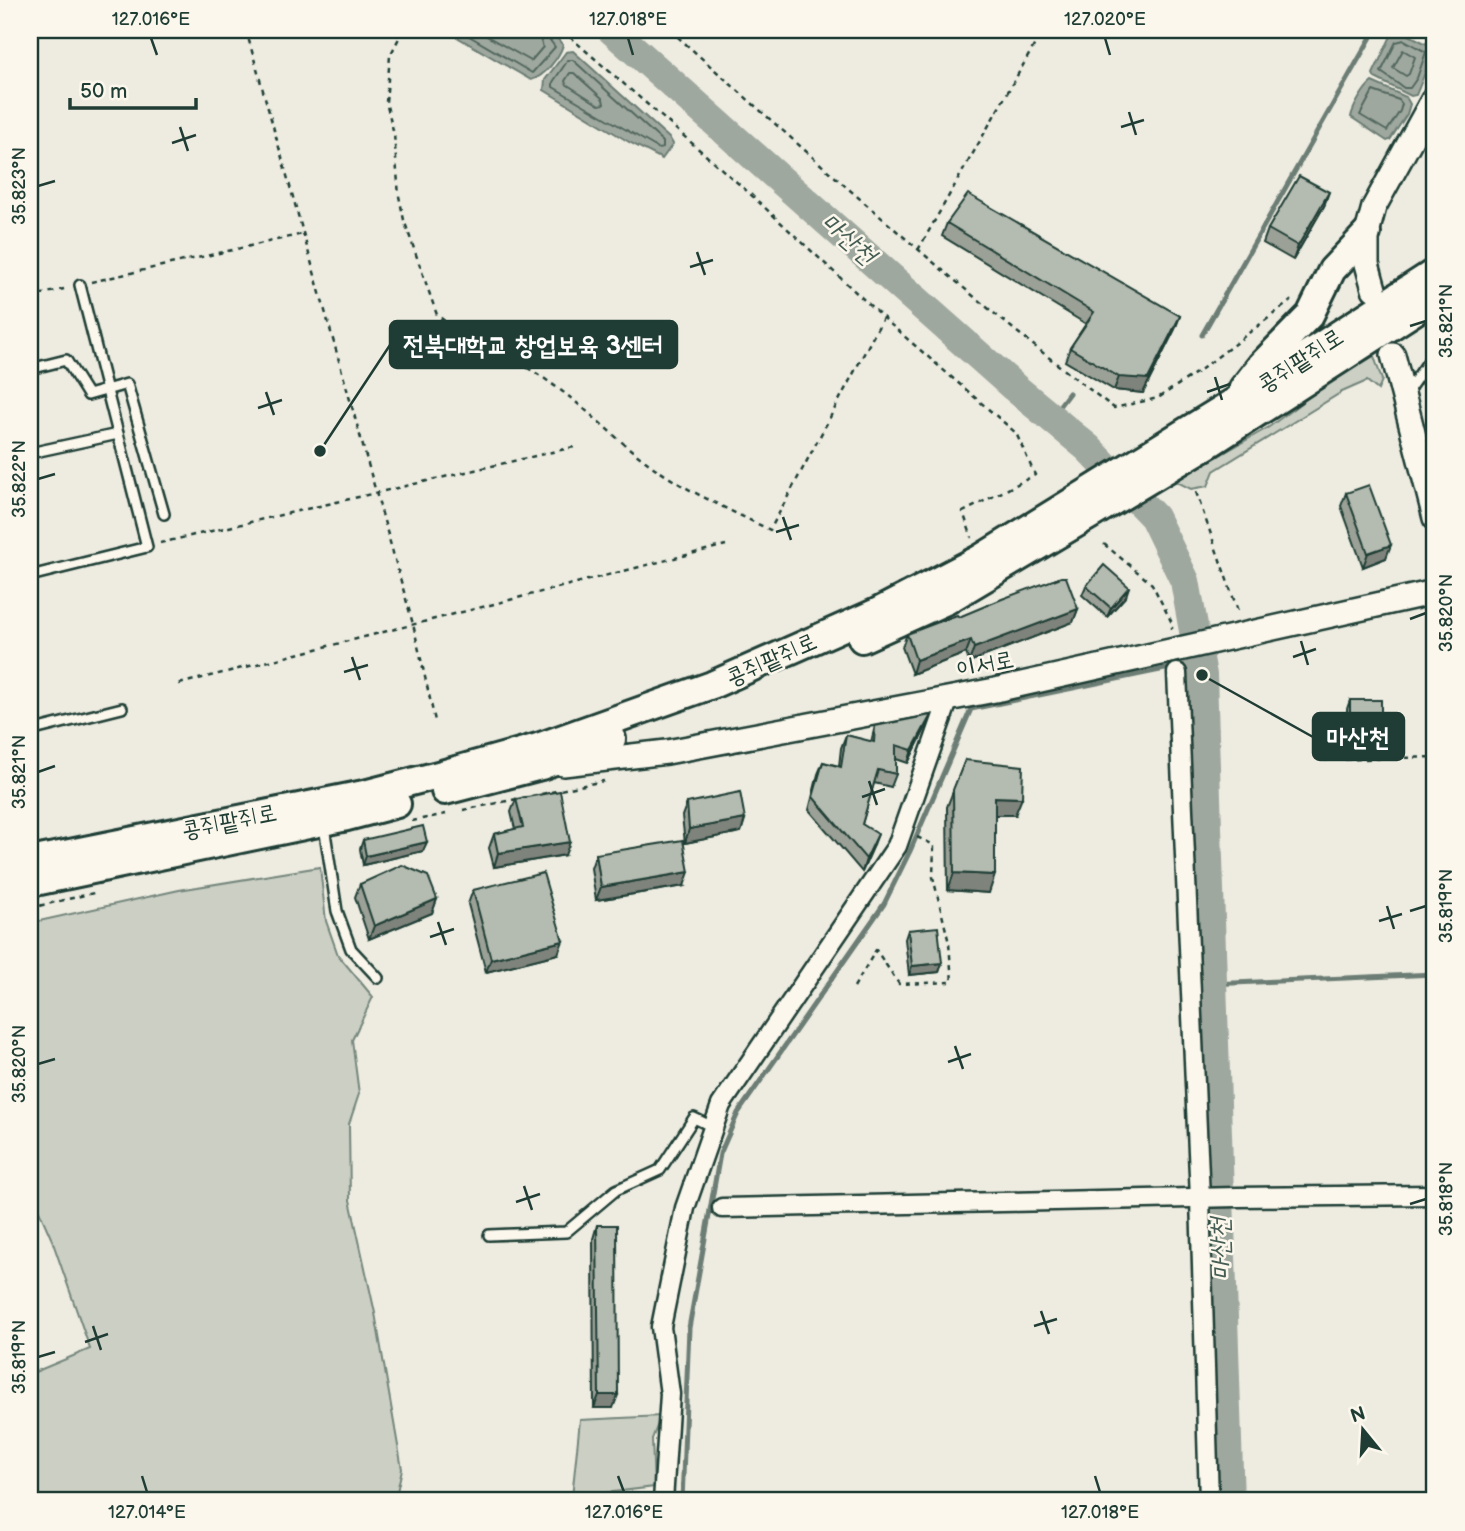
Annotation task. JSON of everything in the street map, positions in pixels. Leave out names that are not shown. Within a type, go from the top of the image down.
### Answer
[{"type":"main road","points":[[1235,401],[1248,380],[1310,315],[1332,270],[1367,233]]},
{"type":"main road","name":"콩쥐팥쥐로","points":[[1157,463],[1235,401],[1435,272]]},
{"type":"main road","name":"콩쥐팥쥐로","points":[[30,883],[324,822],[541,766],[786,673],[946,601],[1088,504],[1435,298]]},
{"type":"main road","name":"콩쥐팥쥐로","points":[[30,861],[364,794],[538,747],[712,685],[875,613],[1088,504]]},
{"type":"street","points":[[1374,289],[1367,264],[1367,233],[1374,207],[1435,96]]},
{"type":"street","points":[[1393,355],[1435,518]]},
{"type":"street","name":"이서로","points":[[541,766],[667,752],[1007,688],[1435,592]]},
{"type":"street","points":[[1177,673],[1205,1198],[1209,1501]]},
{"type":"street","points":[[663,1501],[670,1394],[661,1326],[685,1208],[713,1127],[721,1105],[897,846],[950,698]]},
{"type":"street","points":[[722,1208],[1435,1195]]},
{"type":"lane","points":[[30,576],[147,547],[80,285]]},
{"type":"lane","points":[[1404,396],[1435,352]]},
{"type":"lane","points":[[30,369],[66,360],[88,395],[127,384],[164,514]]},
{"type":"lane","points":[[30,450],[118,434]]},
{"type":"lane","points":[[30,731],[122,708]]},
{"type":"lane","points":[[324,822],[337,911],[351,949],[378,978]]},
{"type":"lane","points":[[489,1235],[566,1232],[616,1190],[660,1170],[694,1118],[713,1127]]},
{"type":"path","points":[[246,30],[413,624],[435,721]]},
{"type":"path","points":[[403,30],[390,56],[386,102],[394,134],[398,196],[437,315],[553,384],[652,466],[698,494],[770,530],[883,318]]},
{"type":"path","points":[[562,30],[748,192],[883,318],[1016,433],[1035,475],[963,512],[979,559]]},
{"type":"path","points":[[670,30],[918,250],[1114,408],[1158,398],[1298,295]]},
{"type":"path","points":[[918,250],[1043,30]]},
{"type":"path","points":[[30,297],[303,234]]},
{"type":"path","points":[[147,547],[578,446]]},
{"type":"path","points":[[1196,492],[1246,633]]},
{"type":"path","points":[[1104,544],[1152,584],[1172,623],[1178,648]]},
{"type":"path","points":[[179,684],[726,545]]},
{"type":"path","points":[[1325,760],[1435,757]]},
{"type":"path","points":[[400,823],[613,779]]},
{"type":"path","points":[[854,987],[876,950],[899,984],[952,982],[949,943],[933,877],[934,845],[926,842]]},
{"type":"path","points":[[30,908],[107,890]]},
{"type":"shaded area","points":[[1374,356],[1382,380],[1378,390],[1367,381],[1342,392],[1214,471],[1208,486],[1191,489],[1175,481],[1269,427],[1325,385]]},
{"type":"shaded area","points":[[320,867],[326,921],[338,955],[373,997],[352,1040],[359,1094],[349,1124],[350,1200],[375,1313],[402,1469],[395,1501],[30,1501],[30,1374],[90,1349],[52,1240],[30,1190],[30,923],[179,890]]},
{"type":"shaded area","points":[[661,1416],[652,1439],[654,1487],[572,1497],[580,1420]]},
{"type":"water","points":[[445,30],[550,30],[563,45],[550,66],[531,80]]},
{"type":"water","points":[[1405,33],[1435,48],[1416,95],[1411,96],[1375,78],[1373,74],[1391,36]]},
{"type":"water","points":[[573,51],[670,139],[673,144],[662,159],[544,90],[545,80],[566,52]]},
{"type":"water","points":[[1372,82],[1406,97],[1410,104],[1407,114],[1387,141],[1351,117],[1359,98]]},
{"type":"building","points":[[1299,176],[1329,192],[1298,246],[1268,229]]},
{"type":"building","points":[[968,194],[1180,316],[1148,379],[1119,377],[1070,348],[1094,312],[947,223]]},
{"type":"building","points":[[1369,485],[1391,545],[1368,553],[1346,493]]},
{"type":"building","points":[[1104,565],[1129,587],[1111,608],[1086,586]]},
{"type":"building","points":[[1066,577],[1078,609],[974,648],[971,640],[916,660],[907,634],[957,615],[959,617]]},
{"type":"building","points":[[1350,700],[1381,700],[1381,731],[1350,730]]},
{"type":"building","points":[[931,715],[912,750],[896,745],[896,774],[878,770],[862,824],[878,834],[866,859],[813,797],[823,762],[841,767],[846,735],[874,742],[875,726]]},
{"type":"building","points":[[965,760],[1023,766],[1022,798],[995,797],[995,875],[954,873],[953,790]]},
{"type":"building","points":[[560,791],[570,842],[498,853],[494,834],[523,827],[516,799]]},
{"type":"building","points":[[740,792],[745,819],[689,829],[687,803]]},
{"type":"building","points":[[423,826],[427,842],[366,856],[363,840]]},
{"type":"building","points":[[683,840],[689,872],[601,887],[596,854]]},
{"type":"building","points":[[402,865],[428,876],[437,899],[374,926],[360,884]]},
{"type":"building","points":[[543,873],[563,941],[491,959],[473,890]]},
{"type":"building","points":[[938,927],[942,963],[912,966],[908,930]]},
{"type":"building","points":[[597,1225],[617,1225],[618,1395],[599,1395]]},
{"type":"waterway","name":"마산천","points":[[612,30],[1014,387],[1088,448],[1154,517],[1185,581],[1202,675],[1229,1501]]},
{"type":"waterway","points":[[1202,335],[1375,30]]},
{"type":"waterway","points":[[1051,417],[1069,393]]},
{"type":"waterway","points":[[682,1501],[689,1328],[720,1154],[738,1113],[884,904],[910,851],[971,709],[1199,662]]},
{"type":"waterway","points":[[1210,984],[1435,974]]},
{"type":"place","name":"전북대학교 창업보육 3센터","points":[[320,451]]},
{"type":"place","name":"마산천","points":[[1202,675]]}]
